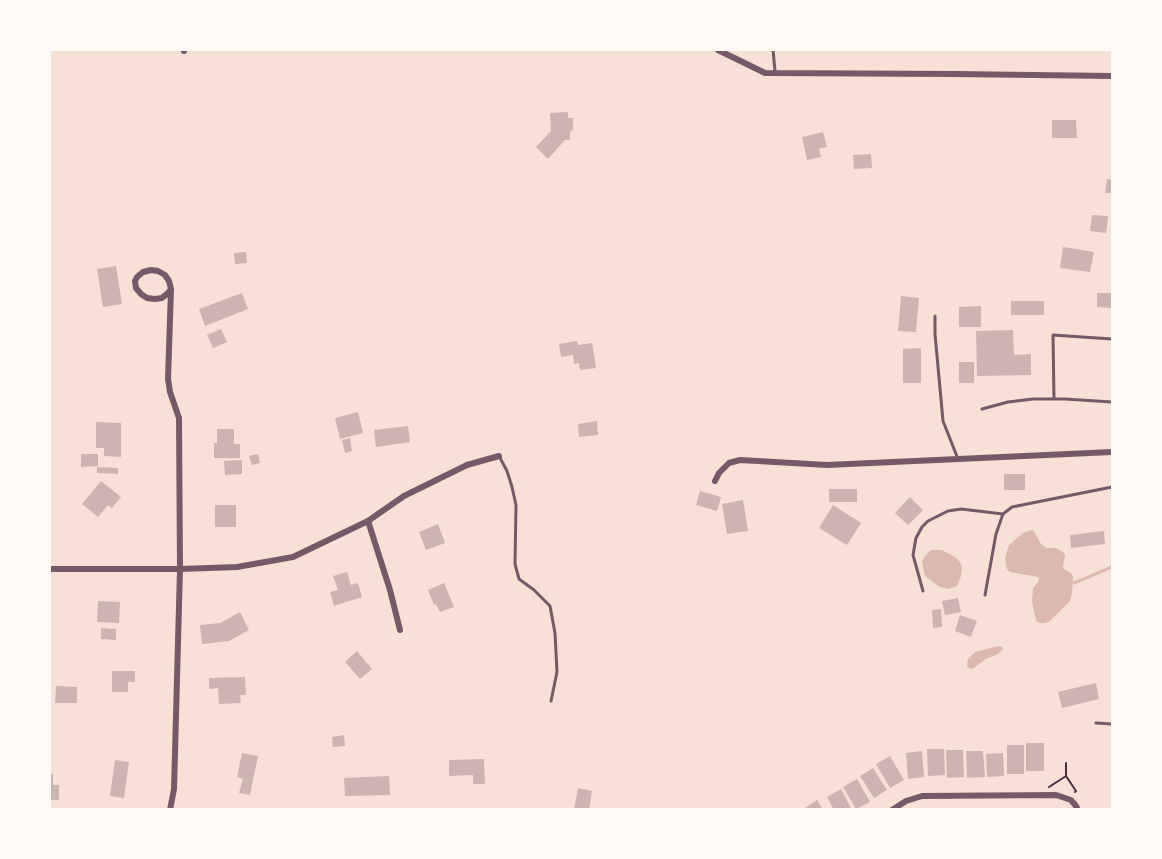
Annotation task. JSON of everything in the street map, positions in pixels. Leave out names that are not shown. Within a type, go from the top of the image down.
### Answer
[{"type":"street","points":[[718,50],[765,73],[1113,76]]},
{"type":"street","points":[[170,810],[174,789],[180,569],[179,418],[168,379],[171,289],[165,275],[151,270],[143,272],[135,281],[136,288],[147,298],[162,298],[171,289]]},
{"type":"street","points":[[715,481],[718,473],[729,463],[741,460],[827,465],[1113,452]]},
{"type":"street","points":[[50,568],[237,567],[292,557],[368,521],[404,496],[467,465],[499,456]]},
{"type":"street","points":[[368,521],[400,630]]},
{"type":"street","points":[[892,810],[906,801],[922,796],[1056,795],[1071,800],[1078,810]]},
{"type":"lane","points":[[773,50],[775,73]]},
{"type":"lane","points":[[935,316],[943,421],[958,459]]},
{"type":"lane","points":[[1054,399],[1053,335],[1113,339]]},
{"type":"lane","points":[[982,409],[1008,402],[1033,399],[1113,402]]},
{"type":"lane","points":[[499,456],[507,471],[516,505],[515,564],[519,579],[550,606],[555,633],[557,672],[551,701]]},
{"type":"lane","points":[[985,595],[996,534],[1003,514],[1012,507],[1113,487]]},
{"type":"lane","points":[[923,591],[913,555],[916,538],[928,521],[948,511],[961,509],[1003,514]]},
{"type":"lane","points":[[1096,723],[1113,724]]},
{"type":"path","points":[[1066,763],[1066,776]]},
{"type":"shaded area","points":[[1032,530],[1046,548],[1056,548],[1063,552],[1064,569],[1073,577],[1070,601],[1050,621],[1045,623],[1036,621],[1032,601],[1033,588],[1039,578],[1010,572],[1007,569],[1005,558],[1009,545],[1023,533]]},
{"type":"shaded area","points":[[931,550],[942,550],[960,562],[961,576],[957,586],[949,589],[940,587],[925,576],[922,562]]},
{"type":"shaded area","points":[[998,646],[1003,649],[998,654],[972,669],[968,668],[968,659],[975,652]]},
{"type":"building","points":[[568,112],[568,118],[573,118],[570,140],[565,140],[548,159],[536,147],[551,131],[550,113]]},
{"type":"building","points":[[1052,120],[1076,120],[1077,138],[1052,138]]},
{"type":"building","points":[[823,132],[827,147],[819,149],[821,157],[807,160],[802,137]]},
{"type":"building","points":[[871,154],[872,168],[854,169],[853,155]]},
{"type":"building","points":[[1107,179],[1112,180],[1112,193],[1105,193]]},
{"type":"building","points":[[1092,215],[1108,216],[1106,233],[1090,231]]},
{"type":"building","points":[[1063,247],[1094,252],[1090,272],[1060,268]]},
{"type":"building","points":[[246,252],[247,263],[235,264],[234,253]]},
{"type":"building","points":[[116,266],[122,304],[103,307],[97,269]]},
{"type":"building","points":[[242,293],[248,309],[205,326],[199,309]]},
{"type":"building","points":[[1097,293],[1112,293],[1112,308],[1097,307]]},
{"type":"building","points":[[901,296],[919,298],[916,332],[898,331]]},
{"type":"building","points":[[1011,301],[1044,301],[1044,315],[1011,315]]},
{"type":"building","points":[[981,306],[981,327],[959,327],[959,307]]},
{"type":"building","points":[[221,329],[227,342],[213,348],[207,335]]},
{"type":"building","points":[[1013,330],[1014,355],[1031,354],[1031,375],[977,376],[976,331]]},
{"type":"building","points":[[577,341],[578,345],[592,343],[596,368],[580,370],[579,363],[574,364],[573,355],[561,357],[559,344]]},
{"type":"building","points":[[921,348],[921,383],[903,383],[903,349]]},
{"type":"building","points":[[959,362],[974,362],[974,383],[959,383]]},
{"type":"building","points":[[358,412],[363,433],[340,439],[335,418]]},
{"type":"building","points":[[597,421],[598,435],[579,437],[578,424]]},
{"type":"building","points":[[96,422],[121,423],[121,457],[104,456],[104,448],[96,448]]},
{"type":"building","points":[[408,426],[410,442],[376,447],[374,430]]},
{"type":"building","points":[[217,429],[234,429],[234,444],[240,444],[240,458],[214,458]]},
{"type":"building","points":[[350,438],[352,451],[345,453],[342,440]]},
{"type":"building","points":[[81,454],[98,454],[98,466],[81,467]]},
{"type":"building","points":[[258,454],[260,463],[252,465],[249,456]]},
{"type":"building","points":[[242,460],[242,474],[225,475],[224,461]]},
{"type":"building","points":[[97,467],[118,468],[118,474],[97,473]]},
{"type":"building","points":[[1004,474],[1025,474],[1025,490],[1004,490]]},
{"type":"building","points":[[101,481],[121,497],[112,508],[108,505],[98,517],[82,504]]},
{"type":"building","points":[[829,489],[857,489],[857,502],[829,502]]},
{"type":"building","points":[[700,491],[721,497],[717,511],[696,505]]},
{"type":"building","points":[[910,497],[923,510],[908,525],[895,513]]},
{"type":"building","points":[[743,500],[748,531],[727,534],[722,504]]},
{"type":"building","points":[[215,505],[236,505],[236,527],[215,527]]},
{"type":"building","points":[[833,505],[861,523],[847,545],[819,528]]},
{"type":"building","points":[[438,524],[445,543],[426,550],[419,532]]},
{"type":"building","points":[[1104,531],[1105,544],[1071,548],[1070,535]]},
{"type":"building","points":[[347,572],[351,585],[358,583],[362,597],[334,606],[330,592],[338,590],[333,576]]},
{"type":"building","points":[[444,583],[454,607],[440,612],[436,604],[434,605],[428,590]]},
{"type":"building","points":[[958,598],[961,612],[945,615],[942,601]]},
{"type":"building","points":[[98,601],[120,602],[119,623],[97,622]]},
{"type":"building","points":[[941,609],[942,627],[933,628],[932,610]]},
{"type":"building","points":[[240,612],[249,630],[229,641],[202,644],[200,625],[220,623]]},
{"type":"building","points":[[960,615],[977,621],[971,637],[955,631]]},
{"type":"building","points":[[101,628],[116,629],[116,640],[101,639]]},
{"type":"building","points":[[357,651],[372,669],[360,679],[345,662]]},
{"type":"building","points":[[112,671],[135,671],[135,682],[128,682],[128,692],[112,692]]},
{"type":"building","points":[[245,677],[246,695],[240,695],[241,703],[219,704],[218,688],[209,689],[209,678]]},
{"type":"building","points":[[1096,683],[1099,699],[1062,708],[1058,692]]},
{"type":"building","points":[[56,686],[77,687],[77,703],[55,703]]},
{"type":"building","points":[[344,735],[345,746],[333,747],[332,737]]},
{"type":"building","points":[[1026,743],[1044,743],[1044,771],[1026,771]]},
{"type":"building","points":[[1007,745],[1024,745],[1024,774],[1007,774]]},
{"type":"building","points":[[927,749],[944,749],[945,775],[928,776]]},
{"type":"building","points":[[946,750],[963,750],[964,777],[947,778]]},
{"type":"building","points":[[922,751],[924,777],[908,779],[906,753]]},
{"type":"building","points":[[966,751],[983,751],[985,777],[967,778]]},
{"type":"building","points":[[242,753],[258,756],[250,795],[239,793],[243,779],[237,777]]},
{"type":"building","points":[[1003,753],[1004,776],[987,777],[986,754]]},
{"type":"building","points":[[890,756],[904,780],[890,788],[876,764]]},
{"type":"building","points":[[484,759],[485,784],[473,784],[473,775],[449,776],[449,760]]},
{"type":"building","points":[[115,760],[129,762],[124,798],[110,796]]},
{"type":"building","points":[[873,768],[887,790],[874,798],[860,776]]},
{"type":"building","points":[[50,774],[53,774],[53,785],[59,785],[59,800],[50,800]]},
{"type":"building","points":[[389,776],[390,795],[345,796],[344,778]]},
{"type":"building","points":[[857,779],[870,802],[856,809],[843,787]]},
{"type":"building","points":[[578,788],[592,791],[589,810],[574,810]]},
{"type":"building","points":[[841,789],[852,810],[834,810],[827,797]]},
{"type":"building","points":[[817,800],[823,810],[806,810],[805,808]]},
{"type":"waterway","points":[[1074,583],[1112,567]]}]
